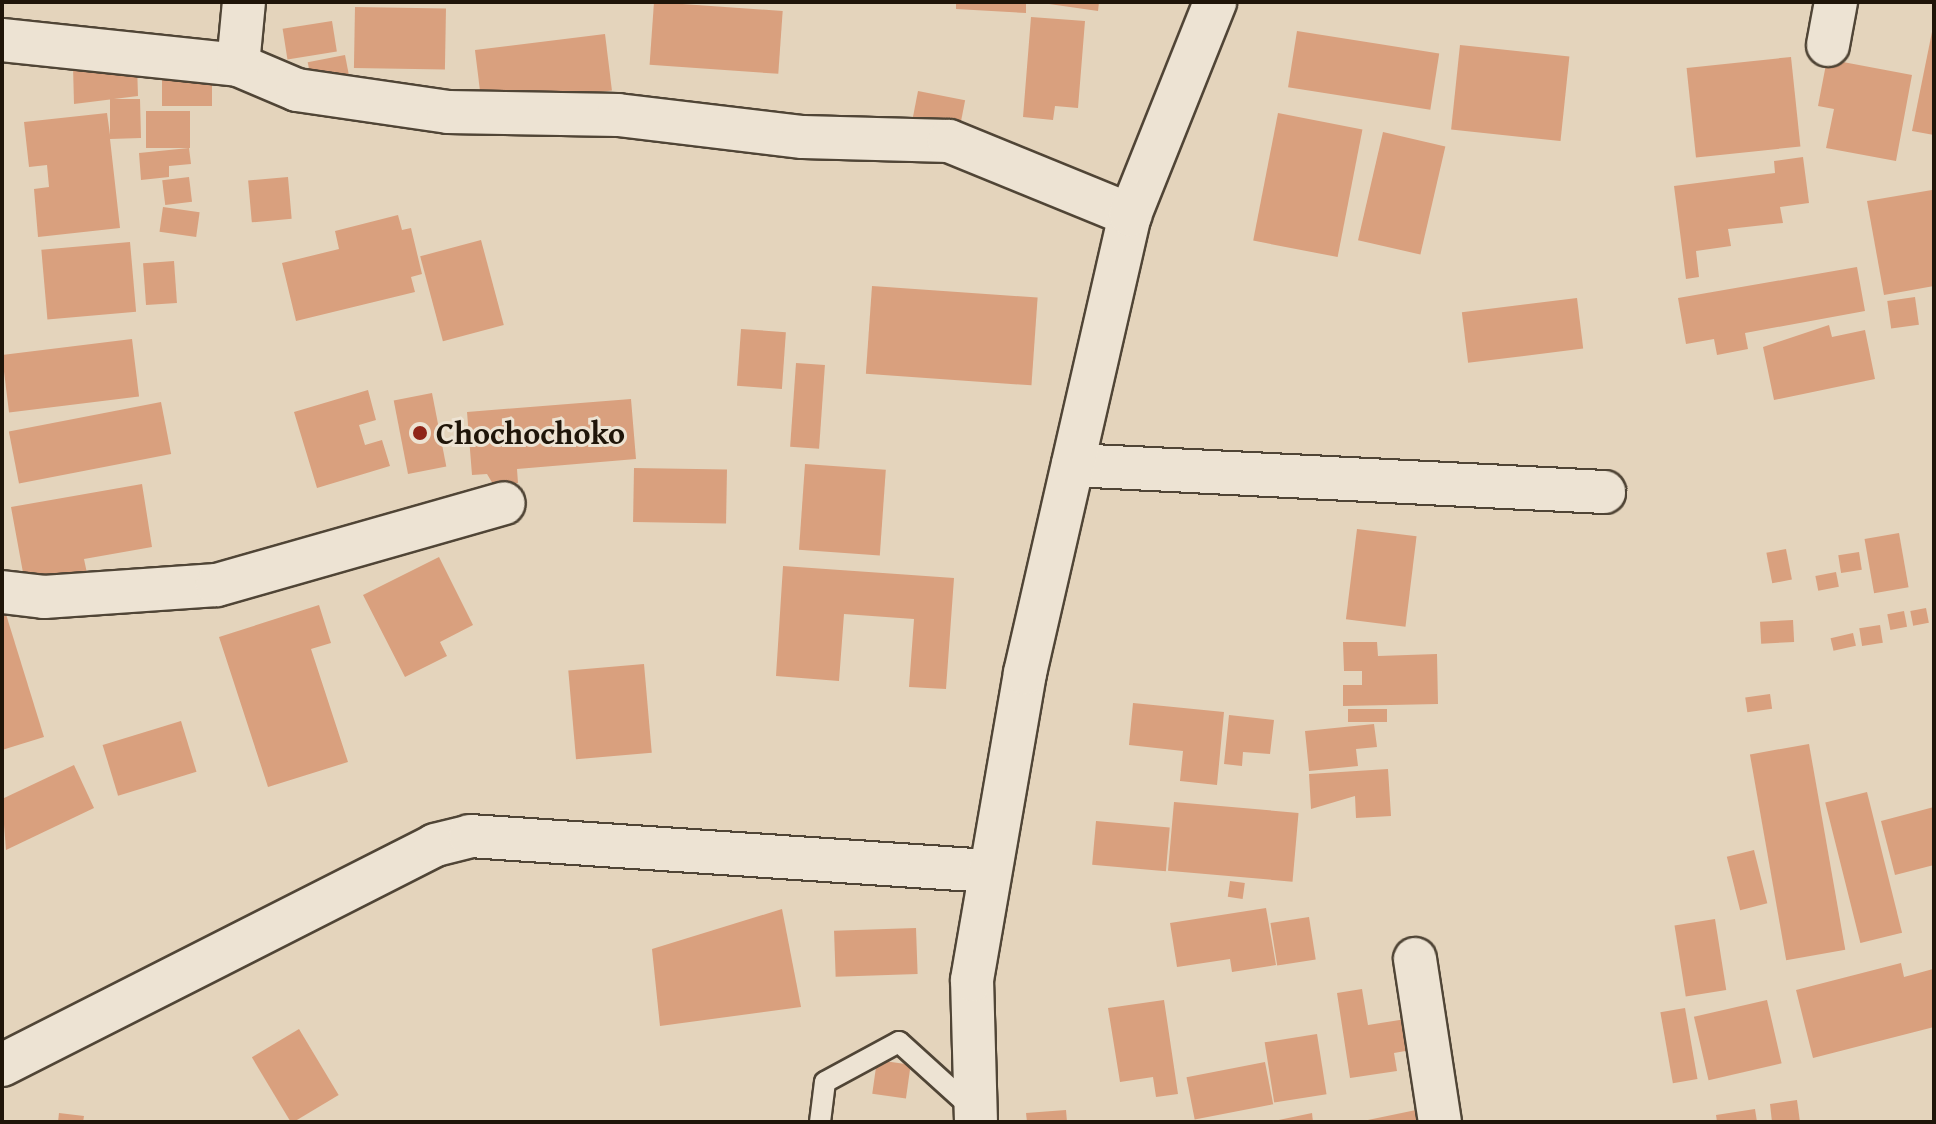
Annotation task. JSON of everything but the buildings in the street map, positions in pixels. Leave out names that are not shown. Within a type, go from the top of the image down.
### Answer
[{"type":"street","points":[[238,65],[244,2]]},
{"type":"street","points":[[976,1117],[972,980],[989,871],[1073,465],[1130,215],[1215,2]]},
{"type":"street","points":[[1828,45],[1836,2]]},
{"type":"street","points":[[2,40],[238,65],[297,90],[448,112],[633,116],[803,137],[949,141],[1130,215]]},
{"type":"street","points":[[1073,465],[1604,492]]},
{"type":"street","points":[[2,592],[44,597],[217,585],[504,503]]},
{"type":"street","points":[[2,1065],[435,845],[470,836],[989,871]]},
{"type":"street","points":[[1415,959],[1440,1122]]},
{"type":"lane","points":[[820,1122],[825,1082],[899,1042],[976,1117]]},
{"type":"place","name":"Chochochoko","points":[[420,433]]}]
